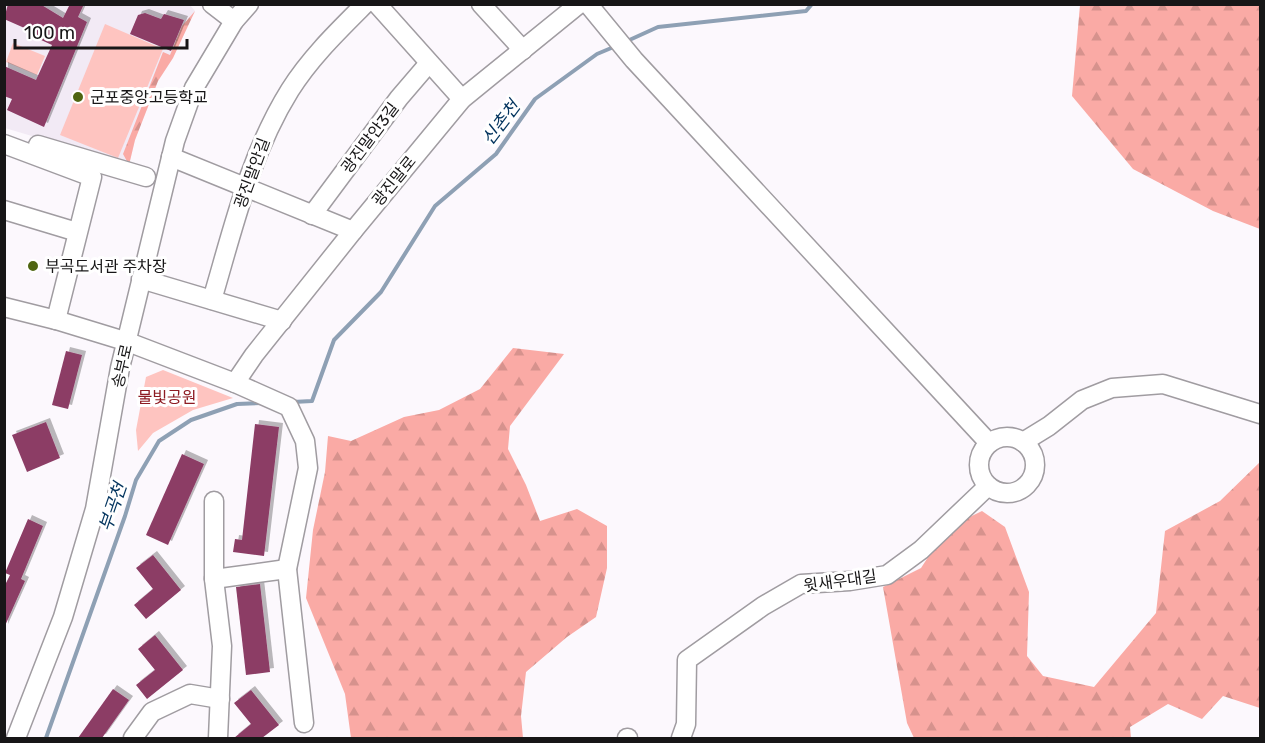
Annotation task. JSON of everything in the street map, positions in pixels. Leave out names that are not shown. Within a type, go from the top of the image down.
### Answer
[{"type":"street","points":[[212,4],[234,21]]},
{"type":"street","name":"송부로","points":[[16,738],[63,617],[94,509],[120,368],[171,157],[194,88],[234,21],[249,4]]},
{"type":"street","name":"광진말안길","points":[[212,300],[245,188],[266,135],[290,90],[328,40],[365,4]]},
{"type":"street","points":[[377,4],[462,99]]},
{"type":"street","points":[[481,4],[523,50]]},
{"type":"street","name":"광진말로","points":[[241,386],[282,321],[462,99],[579,4]]},
{"type":"street","points":[[588,4],[634,60],[989,443]]},
{"type":"street","name":"광진말안3길","points":[[312,215],[399,98],[429,63]]},
{"type":"street","points":[[4,134],[146,177]]},
{"type":"street","points":[[4,144],[92,177],[56,320]]},
{"type":"street","points":[[171,157],[353,231]]},
{"type":"street","points":[[10,216],[77,232]]},
{"type":"street","points":[[141,279],[282,321]]},
{"type":"street","points":[[4,308],[56,320],[128,342],[289,407],[305,441],[308,468],[287,569],[304,723]]},
{"type":"street","points":[[1028,447],[1049,426],[1083,400],[1112,388],[1163,384],[1260,414]]},
{"type":"street","points":[[1006,436],[1028,447],[1035,467],[1028,484],[1011,493],[1001,493],[988,486],[981,476],[979,458],[989,443],[1006,436]]},
{"type":"street","name":"윗새우대길","points":[[681,738],[686,724],[687,660],[764,606],[801,584],[850,581],[887,575],[921,550],[988,486]]},
{"type":"street","points":[[214,501],[214,579],[222,646],[218,738]]},
{"type":"street","points":[[214,579],[287,569]]},
{"type":"street","points":[[133,738],[152,712],[190,694],[220,699]]},
{"type":"shaded area","name":"군포중앙고등학교","points":[[189,4],[195,11],[173,58],[158,81],[135,140],[129,165],[5,128],[5,5]]},
{"type":"green space","points":[[1080,5],[1260,5],[1260,229],[1213,211],[1133,169],[1072,96]]},
{"type":"green space","points":[[195,11],[173,58],[158,81],[135,140],[129,165],[123,154],[163,52],[170,55],[182,26]]},
{"type":"green space","points":[[105,24],[163,49],[118,158],[60,135]]},
{"type":"green space","points":[[13,43],[45,56],[37,75],[6,62]]},
{"type":"green space","points":[[513,348],[564,354],[510,426],[508,449],[526,485],[540,521],[577,509],[607,526],[607,568],[596,617],[567,637],[526,672],[521,716],[523,738],[351,738],[345,694],[306,598],[313,530],[325,472],[328,436],[351,441],[404,417],[439,410],[480,389]]},
{"type":"green space","name":"물빛공원","points":[[163,370],[233,398],[193,410],[153,433],[138,451],[136,430],[146,377]]},
{"type":"green space","points":[[1260,462],[1260,708],[1223,696],[1202,719],[1168,704],[1130,727],[1131,738],[914,738],[907,723],[883,587],[921,568],[947,528],[982,511],[1005,527],[1029,592],[1027,656],[1043,676],[1094,687],[1156,613],[1165,531],[1220,501]]},
{"type":"building","points":[[8,4],[40,4],[63,18],[70,4],[84,4],[78,17],[87,22],[44,127],[7,110],[12,99],[4,96],[4,66],[36,80],[52,45],[28,34],[29,30],[4,19]]},
{"type":"building","points":[[145,13],[161,19],[164,14],[184,20],[171,51],[130,34],[138,15]]},
{"type":"building","points":[[66,351],[82,355],[68,409],[52,405]]},
{"type":"building","points":[[46,422],[60,458],[27,472],[12,435]]},
{"type":"building","points":[[255,424],[279,427],[264,556],[233,552],[235,539],[242,540]]},
{"type":"building","points":[[182,454],[204,464],[168,545],[146,535]]},
{"type":"building","points":[[28,519],[43,526],[21,579],[25,581],[4,628],[4,587],[10,575],[5,573]]},
{"type":"building","points":[[153,555],[181,590],[146,619],[134,605],[153,589],[136,568]]},
{"type":"building","points":[[260,584],[270,672],[246,675],[236,587]]},
{"type":"building","points":[[155,635],[183,670],[147,699],[136,685],[155,670],[138,649]]},
{"type":"building","points":[[113,689],[129,700],[102,738],[78,738]]},
{"type":"building","points":[[251,690],[279,725],[262,738],[234,738],[251,724],[234,703]]},
{"type":"waterway","name":"신촌천","points":[[625,42],[658,27],[806,11],[812,4]]},
{"type":"waterway","name":"신촌천","points":[[293,402],[312,401],[334,340],[381,292],[435,206],[496,154],[535,99],[597,54],[616,46]]},
{"type":"waterway","name":"부곡천","points":[[46,738],[136,480],[159,441],[191,420],[237,404],[261,403]]},
{"type":"place","name":"군포중앙고등학교","points":[[78,97]]},
{"type":"place","name":"부곡도서관 주차장","points":[[33,266]]}]
